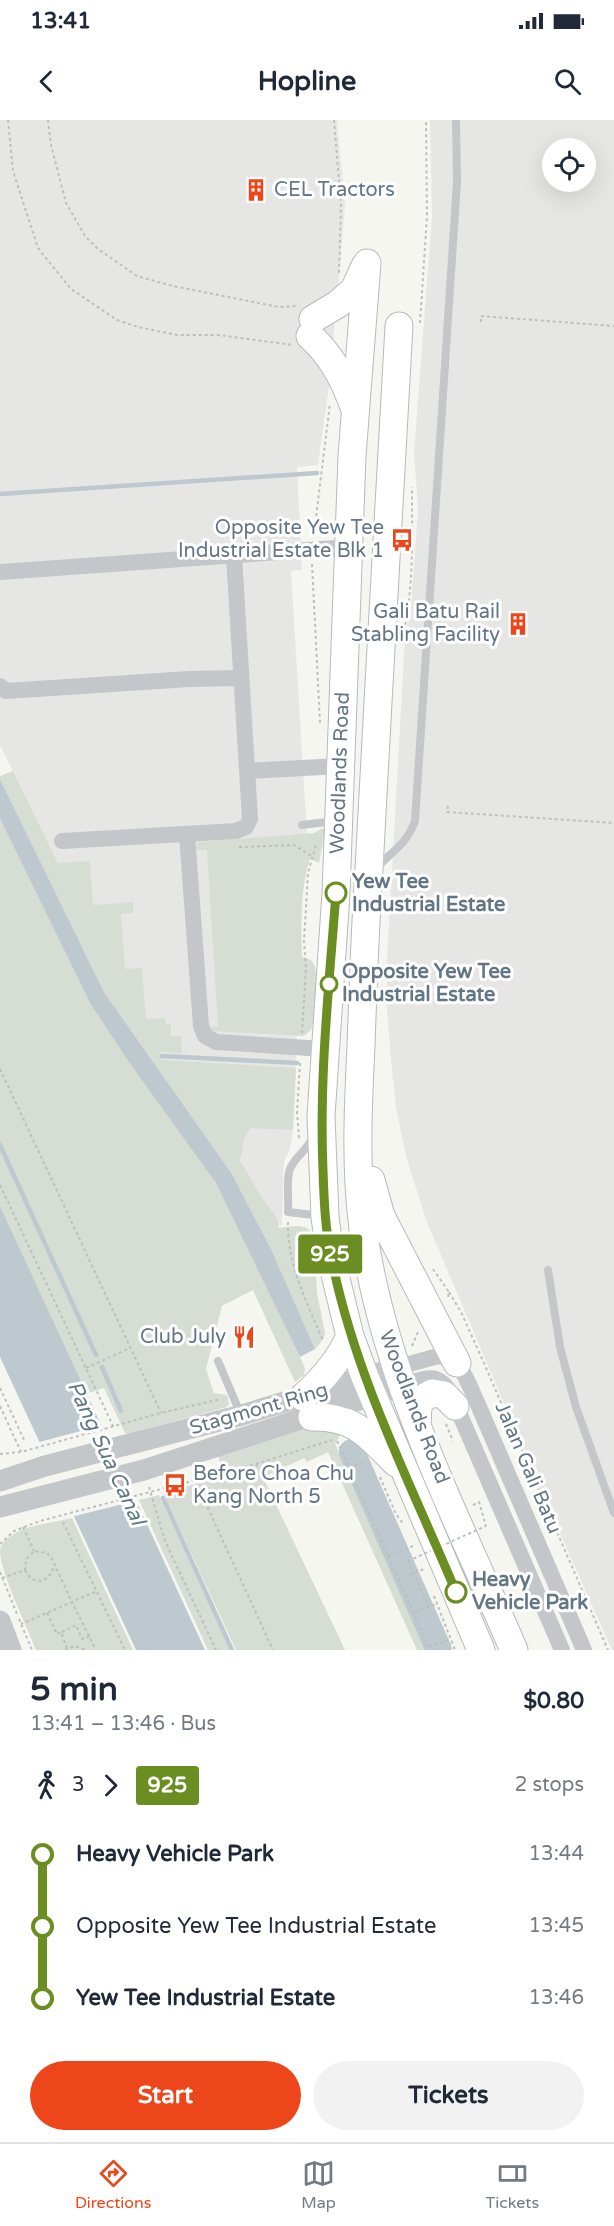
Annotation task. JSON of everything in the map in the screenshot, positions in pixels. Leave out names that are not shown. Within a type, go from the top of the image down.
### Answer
[{"type":"main road","name":"Woodlands Road","points":[[309,320],[338,304],[354,290],[367,263],[352,456],[336,893],[321,1116],[325,1217],[339,1296],[393,1475],[481,1650]]},
{"type":"main road","points":[[309,320],[345,381],[355,411]]},
{"type":"main road","name":"Woodlands Road","points":[[410,326],[391,461],[368,879],[358,1111],[358,1184],[363,1231],[375,1293],[402,1368],[417,1425],[514,1650]]},
{"type":"main road","points":[[352,456],[368,439],[375,437],[383,442],[391,461]]},
{"type":"main road","points":[[358,1111],[373,1194],[381,1216],[458,1363]]},
{"type":"main road","points":[[339,1296],[337,1344],[327,1356],[307,1407],[357,1426],[393,1475]]},
{"type":"main road","points":[[327,1356],[345,1349],[350,1336]]},
{"type":"main road","points":[[417,1425],[418,1406],[423,1398],[432,1393],[444,1395],[456,1406]]},
{"type":"street","points":[[0,572],[348,547]]},
{"type":"street","points":[[62,841],[236,831],[246,827],[250,819],[234,556]]},
{"type":"street","points":[[0,686],[6,691],[189,679],[241,678]]},
{"type":"street","points":[[247,771],[340,766]]},
{"type":"street","points":[[187,834],[201,1026],[205,1036],[216,1042],[324,1049]]},
{"type":"street","points":[[402,1368],[438,1356],[458,1363]]},
{"type":"street","name":"Jalan Gali Batu","points":[[458,1363],[584,1650]]},
{"type":"street","name":"Stagmont Ring","points":[[0,1507],[136,1472],[307,1407],[368,1387],[402,1368]]},
{"type":"street","name":"Jalan Gali Batu","points":[[402,1368],[443,1381],[562,1650]]},
{"type":"street","name":"Stagmont Ring","points":[[40,1461],[119,1447],[239,1407],[307,1407]]},
{"type":"street","points":[[0,1471],[40,1461]]},
{"type":"street","points":[[0,1481],[40,1461]]},
{"type":"street","points":[[0,1522],[49,1494]]},
{"type":"street","points":[[0,1621],[11,1650]]},
{"type":"lane","points":[[368,879],[380,864],[403,843],[410,834],[415,821],[457,182],[456,120]]},
{"type":"lane","points":[[302,825],[339,820]]},
{"type":"lane","points":[[321,1116],[309,1146],[300,1153],[289,1170],[288,1212],[325,1217]]},
{"type":"lane","points":[[548,1270],[560,1347],[576,1407],[614,1513]]},
{"type":"lane","points":[[218,1361],[239,1407]]},
{"type":"path","points":[[48,120],[51,144],[66,204],[85,236],[98,249],[137,276],[173,286],[279,307],[309,320]]},
{"type":"path","points":[[334,120],[341,205],[339,274]]},
{"type":"path","points":[[410,326],[427,216],[426,120]]},
{"type":"path","points":[[481,322],[481,316],[614,326]]},
{"type":"path","points":[[502,323],[503,318]]},
{"type":"path","points":[[523,319],[523,325]]},
{"type":"path","points":[[544,321],[544,326]]},
{"type":"path","points":[[565,327],[566,322]]},
{"type":"path","points":[[586,324],[586,329]]},
{"type":"path","points":[[402,637],[409,608],[412,487]]},
{"type":"path","points":[[448,806],[447,812],[614,823]]},
{"type":"path","points":[[469,813],[470,808]]},
{"type":"path","points":[[490,814],[491,809]]},
{"type":"path","points":[[512,811],[512,816]]},
{"type":"path","points":[[533,817],[534,812]]},
{"type":"path","points":[[554,819],[555,813]]},
{"type":"path","points":[[577,815],[577,820]]},
{"type":"path","points":[[238,847],[294,845],[313,857]]},
{"type":"path","points":[[0,1069],[161,1413]]},
{"type":"path","points":[[0,1185],[113,1426],[119,1447]]},
{"type":"path","points":[[288,1212],[287,1243],[300,1288],[327,1356]]},
{"type":"path","points":[[430,1266],[461,1312],[608,1650]]},
{"type":"path","points":[[402,1368],[420,1325],[446,1306],[449,1292]]},
{"type":"path","points":[[86,1368],[131,1348]]},
{"type":"path","points":[[0,1388],[25,1442]]},
{"type":"path","points":[[0,1454],[21,1452],[40,1461],[105,1428],[215,1399],[239,1407]]},
{"type":"path","points":[[0,1406],[21,1452]]},
{"type":"path","points":[[0,1544],[8,1535],[23,1527],[256,1464],[329,1440],[337,1440],[430,1648],[451,1639]]},
{"type":"path","points":[[350,1467],[364,1461]]},
{"type":"path","points":[[256,1464],[265,1477],[294,1467]]},
{"type":"path","points":[[136,1472],[151,1492],[165,1541],[216,1650]]},
{"type":"path","points":[[393,1475],[396,1514],[407,1529]]},
{"type":"path","points":[[195,1480],[273,1650]]},
{"type":"path","points":[[475,1513],[473,1504],[479,1502],[487,1527]]},
{"type":"path","points":[[478,1521],[480,1530],[487,1527]]},
{"type":"path","points":[[63,1522],[125,1650]]},
{"type":"path","points":[[23,1527],[34,1551]]},
{"type":"path","points":[[428,1607],[408,1561],[487,1527]]},
{"type":"path","points":[[389,1556],[415,1545],[428,1578]]},
{"type":"path","points":[[34,1551],[47,1553],[51,1557],[96,1650]]},
{"type":"path","points":[[34,1551],[26,1560],[25,1570],[28,1576],[35,1580],[43,1580],[50,1576],[54,1567]]},
{"type":"path","points":[[399,1579],[424,1569]]},
{"type":"path","points":[[0,1572],[2,1578],[25,1570]]},
{"type":"path","points":[[21,1624],[96,1591]]},
{"type":"path","points":[[434,1595],[455,1650]]},
{"type":"path","points":[[414,1612],[437,1604]]},
{"type":"path","points":[[47,1613],[57,1634],[76,1625],[82,1639],[90,1636]]},
{"type":"path","points":[[61,1632],[66,1649],[81,1646],[87,1650]]},
{"type":"shaded area","name":"Yew Tee Industrial Estate","points":[[0,120],[337,120],[345,207],[330,379],[318,465],[297,467],[302,570],[291,571],[307,835],[303,872],[293,1130],[290,1149],[284,1161],[282,1225],[266,1227],[162,1060],[157,1041],[127,1003],[0,745]]},
{"type":"shaded area","points":[[430,120],[614,120],[614,1650],[612,1650],[543,1495],[426,1220],[406,1156],[396,1108],[387,1010],[387,961],[405,637],[411,608],[418,509],[414,453],[432,216]]},
{"type":"shaded area","points":[[13,771],[58,863],[90,861],[93,905],[133,902],[133,913],[121,914],[125,969],[142,968],[146,1019],[165,1018],[166,1024],[171,1024],[171,1036],[181,1036],[182,1053],[160,1052],[162,1060],[296,1068],[293,1130],[251,1128],[245,1136],[243,1152],[239,1160],[276,1217],[279,1228],[304,1227],[314,1236],[317,1293],[325,1333],[324,1338],[315,1349],[272,1251],[232,1174],[104,992],[0,779],[0,776]]},
{"type":"shaded area","points":[[0,819],[90,1003],[216,1183],[305,1368],[304,1375],[295,1382],[253,1290],[222,1306],[206,1369],[214,1393],[227,1395],[229,1404],[227,1407],[127,1434],[104,1388],[86,1394],[0,1206]]},
{"type":"shaded area","points":[[323,828],[325,832],[319,863],[310,859],[304,883],[302,908],[302,957],[313,963],[316,971],[317,988],[311,1030],[304,1036],[213,1031],[208,1027],[218,1026],[207,850],[196,850],[198,842],[314,833]]},
{"type":"shaded area","points":[[311,1423],[345,1426],[335,1444],[341,1456],[346,1454],[432,1650],[417,1650],[328,1452],[307,1462],[304,1458],[263,1477],[345,1650],[236,1650],[163,1493],[224,1476],[218,1456]]},
{"type":"shaded area","points":[[159,1495],[230,1650],[208,1650],[139,1500]]},
{"type":"shaded area","points":[[72,1518],[133,1650],[36,1650],[4,1572],[0,1551],[7,1539],[20,1531]]},
{"type":"water","points":[[0,779],[104,992],[232,1174],[272,1251],[315,1349],[300,1357],[216,1183],[129,1062],[90,1003],[0,819]]},
{"type":"water","name":"Pang Sua Canal","points":[[0,1206],[205,1650],[136,1650],[0,1357]]},
{"type":"pier","points":[[103,1425],[139,1500],[71,1517],[36,1443]]},
{"type":"waterway","points":[[0,494],[317,473]]},
{"type":"waterway","points":[[162,1056],[297,1063]]},
{"type":"waterway","points":[[0,1145],[96,1355]]},
{"type":"waterway","points":[[102,1367],[121,1411]]},
{"type":"waterway","points":[[352,1452],[439,1650]]},
{"type":"waterway","points":[[163,1498],[232,1650]]},
{"type":"bus line","name":"925","points":[[336,893],[321,1116],[325,1217],[330,1254],[350,1336],[372,1396],[456,1592]]},
{"type":"place","name":"CEL Tractors","points":[[256,190]]},
{"type":"place","name":"Opposite Yew Tee Industrial Estate Blk 1","points":[[402,540]]},
{"type":"place","name":"Gali Batu Rail Stabling Facility","points":[[518,624]]},
{"type":"place","name":"Yew Tee Industrial Estate","points":[[336,893]]},
{"type":"place","name":"Opposite Yew Tee Industrial Estate","points":[[329,984]]},
{"type":"place","name":"Club July","points":[[244,1337]]},
{"type":"place","name":"Before Choa Chu Kang North 5","points":[[175,1485]]},
{"type":"place","name":"Heavy Vehicle Park","points":[[456,1592]]}]
